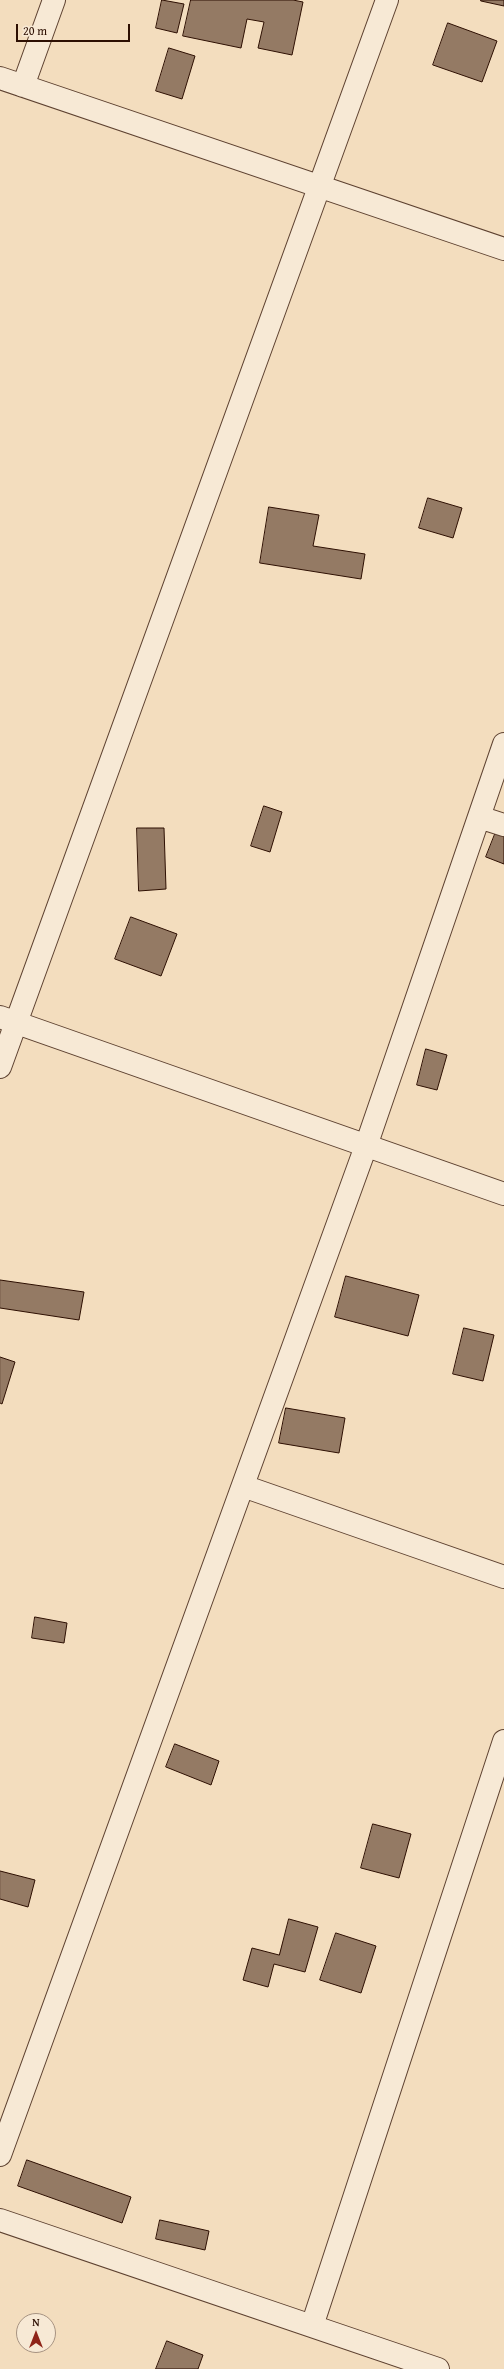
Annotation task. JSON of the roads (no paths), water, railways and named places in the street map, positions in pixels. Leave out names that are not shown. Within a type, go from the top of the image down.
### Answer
[{"type":"street","points":[[23,86],[54,0]]},
{"type":"street","points":[[0,1067],[8,1020],[319,187],[387,0]]},
{"type":"street","points":[[0,78],[504,249]]},
{"type":"street","points":[[0,2156],[366,1146],[504,744]]},
{"type":"street","points":[[479,817],[504,825]]},
{"type":"street","points":[[8,1020],[504,1194]]},
{"type":"street","points":[[243,1486],[504,1577]]},
{"type":"street","points":[[312,2326],[504,1741]]},
{"type":"street","points":[[0,2220],[438,2369]]}]
